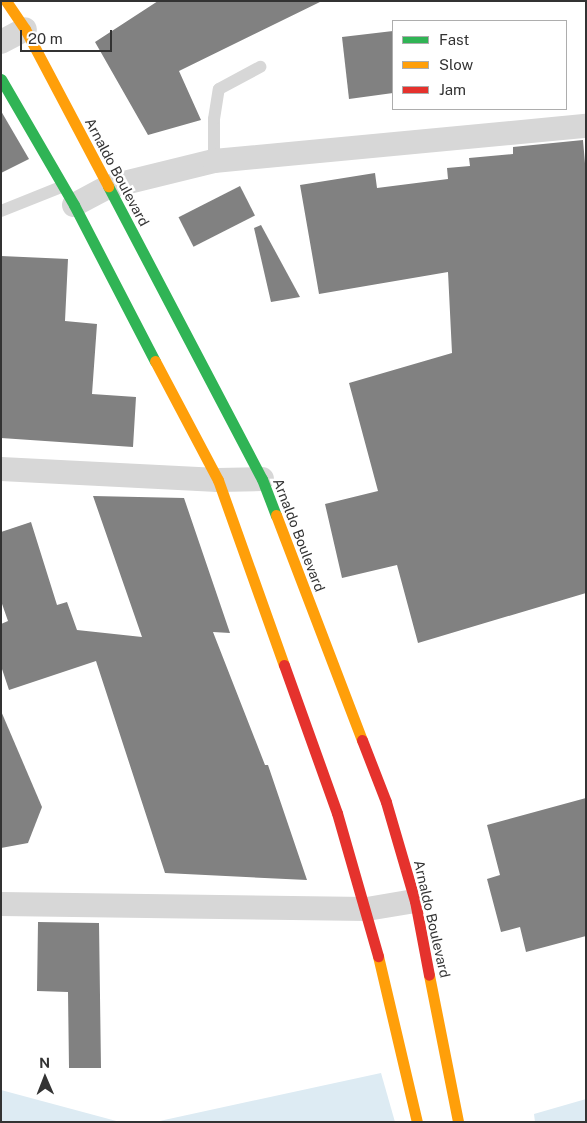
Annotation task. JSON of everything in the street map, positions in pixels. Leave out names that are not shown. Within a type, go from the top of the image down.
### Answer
[{"type":"highway","name":"Arnaldo Boulevard","points":[[6,1],[25,29],[262,479],[386,802],[414,901],[458,1122]]},
{"type":"highway","points":[[1,78],[68,196],[218,480],[334,805],[367,909],[417,1122]]},
{"type":"street","points":[[1,42],[25,29]]},
{"type":"street","points":[[68,196],[214,161],[586,126]]},
{"type":"street","points":[[1,469],[218,480],[262,479]]},
{"type":"street","points":[[1,904],[367,909],[414,901]]},
{"type":"lane","points":[[214,161],[214,119],[218,89],[260,67]]},
{"type":"lane","points":[[1,210],[68,196]]},
{"type":"shaded area","points":[[381,1073],[395,1122],[155,1122]]},
{"type":"shaded area","points":[[1,1090],[120,1122],[1,1122]]},
{"type":"shaded area","points":[[586,1099],[586,1122],[535,1122],[534,1114]]},
{"type":"building","points":[[158,1],[322,1],[179,71],[201,120],[148,135],[95,42]]},
{"type":"building","points":[[392,31],[392,93],[349,99],[342,37]]},
{"type":"building","points":[[1,111],[29,159],[1,173]]},
{"type":"building","points":[[583,140],[586,175],[586,593],[418,643],[397,565],[342,578],[325,504],[378,491],[349,383],[452,353],[448,272],[319,294],[300,185],[375,173],[377,188],[448,179],[447,168],[470,166],[469,158],[513,154],[513,147]]},
{"type":"building","points":[[240,186],[255,215],[194,247],[179,217]]},
{"type":"building","points":[[261,225],[300,297],[271,302],[254,228]]},
{"type":"building","points":[[1,256],[68,259],[65,321],[97,324],[92,394],[136,397],[133,447],[1,438]]},
{"type":"building","points":[[93,496],[184,498],[230,633],[213,632],[265,765],[268,765],[307,880],[165,873],[96,661],[9,690],[1,666],[1,624],[8,621],[1,601],[1,532],[31,522],[57,605],[67,602],[77,630],[142,637]]},
{"type":"building","points":[[1,711],[42,807],[28,843],[1,848]]},
{"type":"building","points":[[586,798],[586,936],[526,952],[520,927],[501,932],[487,879],[500,875],[487,825]]},
{"type":"building","points":[[38,922],[99,923],[101,1068],[69,1068],[68,992],[37,991]]},
{"type":"traffic: fast","points":[[1,79],[74,205],[155,361]]},
{"type":"traffic: fast","points":[[108,186],[262,479],[276,515]]},
{"type":"traffic: slow","points":[[6,1],[25,29],[108,186]]},
{"type":"traffic: slow","points":[[155,361],[218,480],[284,665]]},
{"type":"traffic: slow","points":[[276,515],[362,740]]},
{"type":"traffic: slow","points":[[378,956],[417,1122]]},
{"type":"traffic: slow","points":[[429,975],[458,1122]]},
{"type":"traffic: jam","points":[[284,665],[337,813],[378,956]]},
{"type":"traffic: jam","points":[[362,740],[386,802],[415,901],[429,975]]}]
